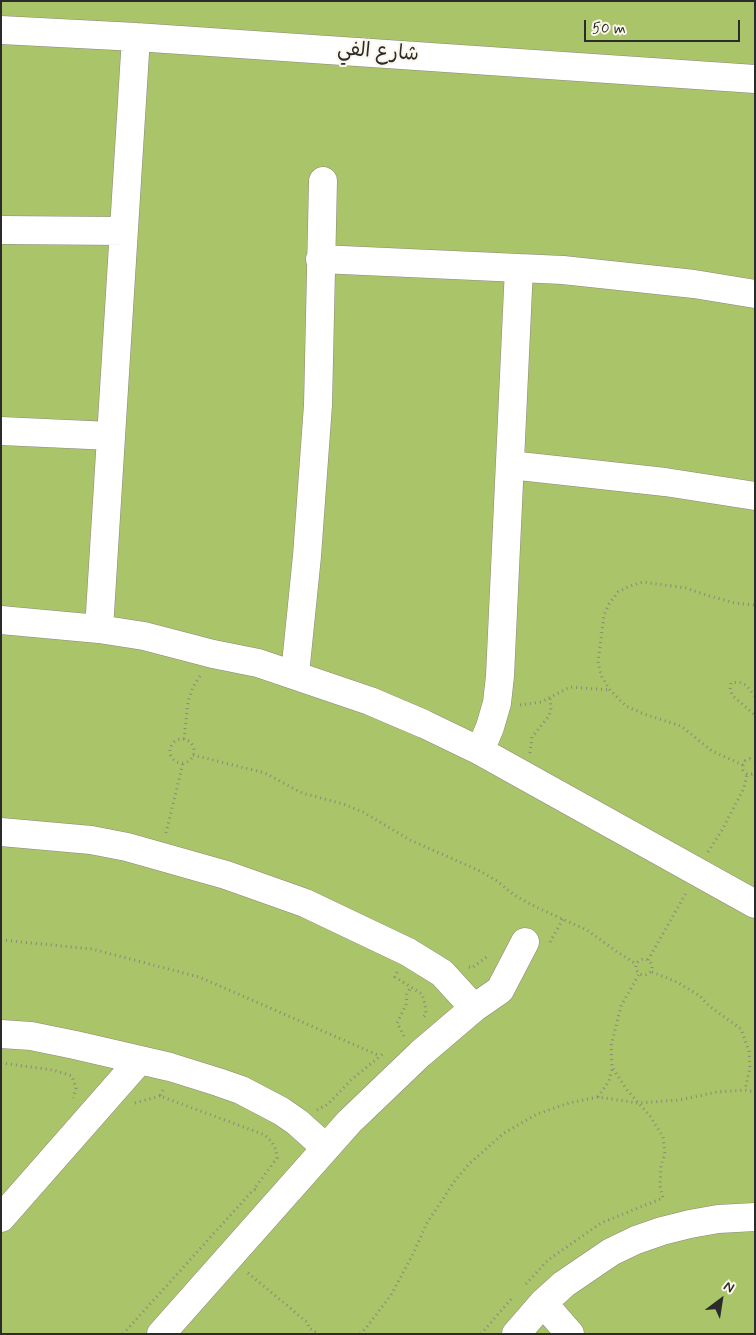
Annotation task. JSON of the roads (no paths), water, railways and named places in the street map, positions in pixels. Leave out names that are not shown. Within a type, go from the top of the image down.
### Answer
[{"type":"street","name":"شارع الفي","points":[[1,30],[136,37],[755,79]]},
{"type":"street","points":[[99,629],[136,37]]},
{"type":"street","points":[[294,674],[307,556],[318,405],[322,181]]},
{"type":"street","points":[[1,230],[124,232]]},
{"type":"street","points":[[320,259],[519,268],[629,276],[755,294]]},
{"type":"street","points":[[480,751],[490,727],[500,676],[519,268]]},
{"type":"street","points":[[1,431],[111,436]]},
{"type":"street","points":[[510,465],[665,482],[755,496]]},
{"type":"street","points":[[1,620],[99,629],[144,636],[213,654],[258,663],[379,705],[480,751],[755,904]]},
{"type":"street","points":[[1,832],[90,840],[161,856],[226,875],[304,903],[408,952],[442,973],[474,1008]]},
{"type":"street","points":[[161,1334],[326,1148],[387,1084],[474,1008],[500,990],[525,942]]},
{"type":"street","points":[[1,1034],[31,1036],[170,1067],[241,1090],[289,1117],[326,1148]]},
{"type":"street","points":[[1,1218],[140,1061]]},
{"type":"street","points":[[516,1334],[532,1296],[564,1284],[611,1252],[662,1230],[718,1219],[755,1217]]},
{"type":"street","points":[[532,1296],[570,1334]]}]
